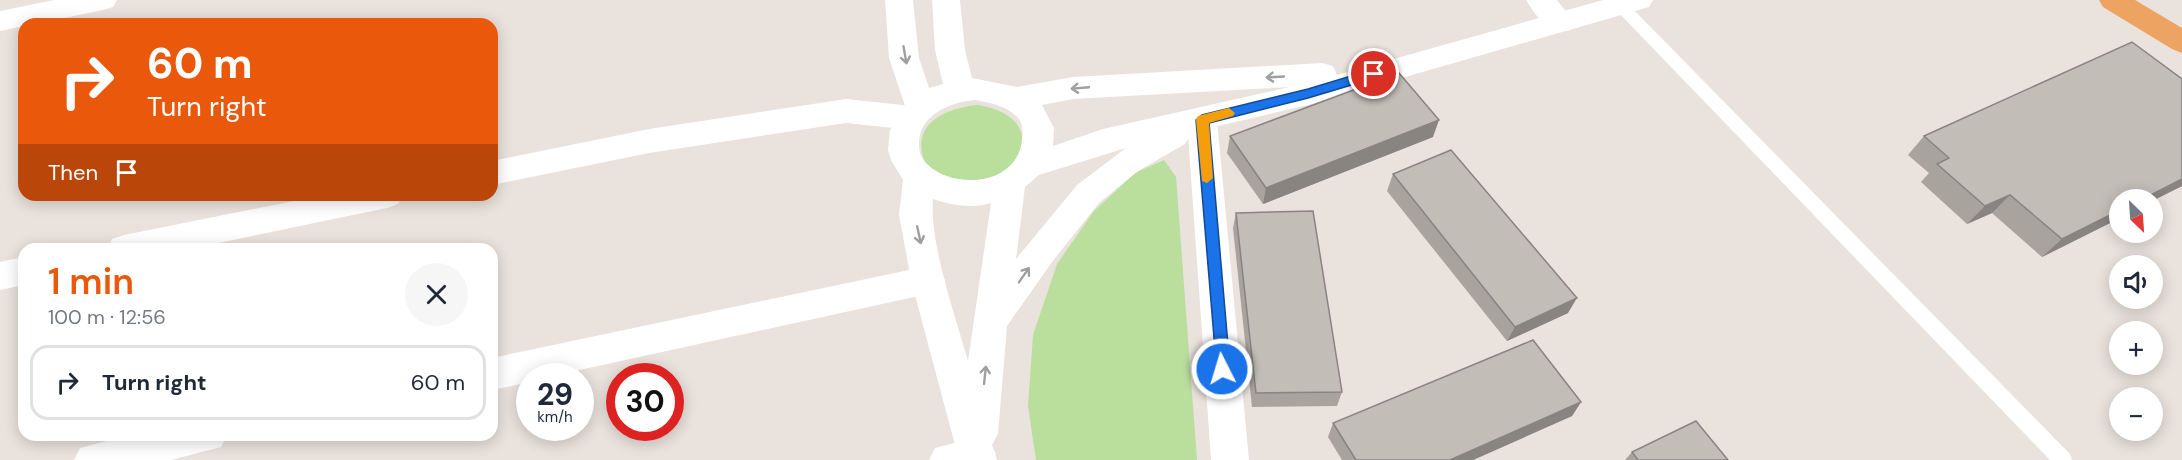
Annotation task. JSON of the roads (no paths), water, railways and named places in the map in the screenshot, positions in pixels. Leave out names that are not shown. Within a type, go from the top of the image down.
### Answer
[{"type":"highway","points":[[2113,0],[2182,42]]},
{"type":"highway","points":[[2147,0],[2182,30]]},
{"type":"street","points":[[0,21],[103,0]]},
{"type":"street","points":[[899,0],[904,58],[916,113]]},
{"type":"street","points":[[946,0],[950,50],[960,90]]},
{"type":"street","points":[[1539,0],[1561,23]]},
{"type":"street","points":[[968,458],[990,322],[1019,174],[1038,152],[1040,137],[1037,122],[1028,109],[1015,99],[989,90],[960,90],[939,97],[916,113],[905,130],[904,155],[919,177],[933,186],[952,192],[972,193],[992,190],[1019,174],[1103,141],[1202,120],[1308,93],[1630,3]]},
{"type":"street","points":[[1015,99],[1073,88],[1279,77],[1396,67]]},
{"type":"street","points":[[498,172],[649,141],[846,111],[916,113]]},
{"type":"street","points":[[990,322],[1040,252],[1088,194],[1127,162],[1202,120]]},
{"type":"street","points":[[1202,120],[1230,460]]},
{"type":"street","points":[[919,177],[915,215],[968,458]]},
{"type":"street","points":[[153,243],[358,201]]},
{"type":"street","points":[[0,276],[18,272]]},
{"type":"street","points":[[498,373],[928,280]]},
{"type":"street","points":[[93,441],[91,460],[180,441]]},
{"type":"lane","points":[[1630,3],[2063,460]]}]
